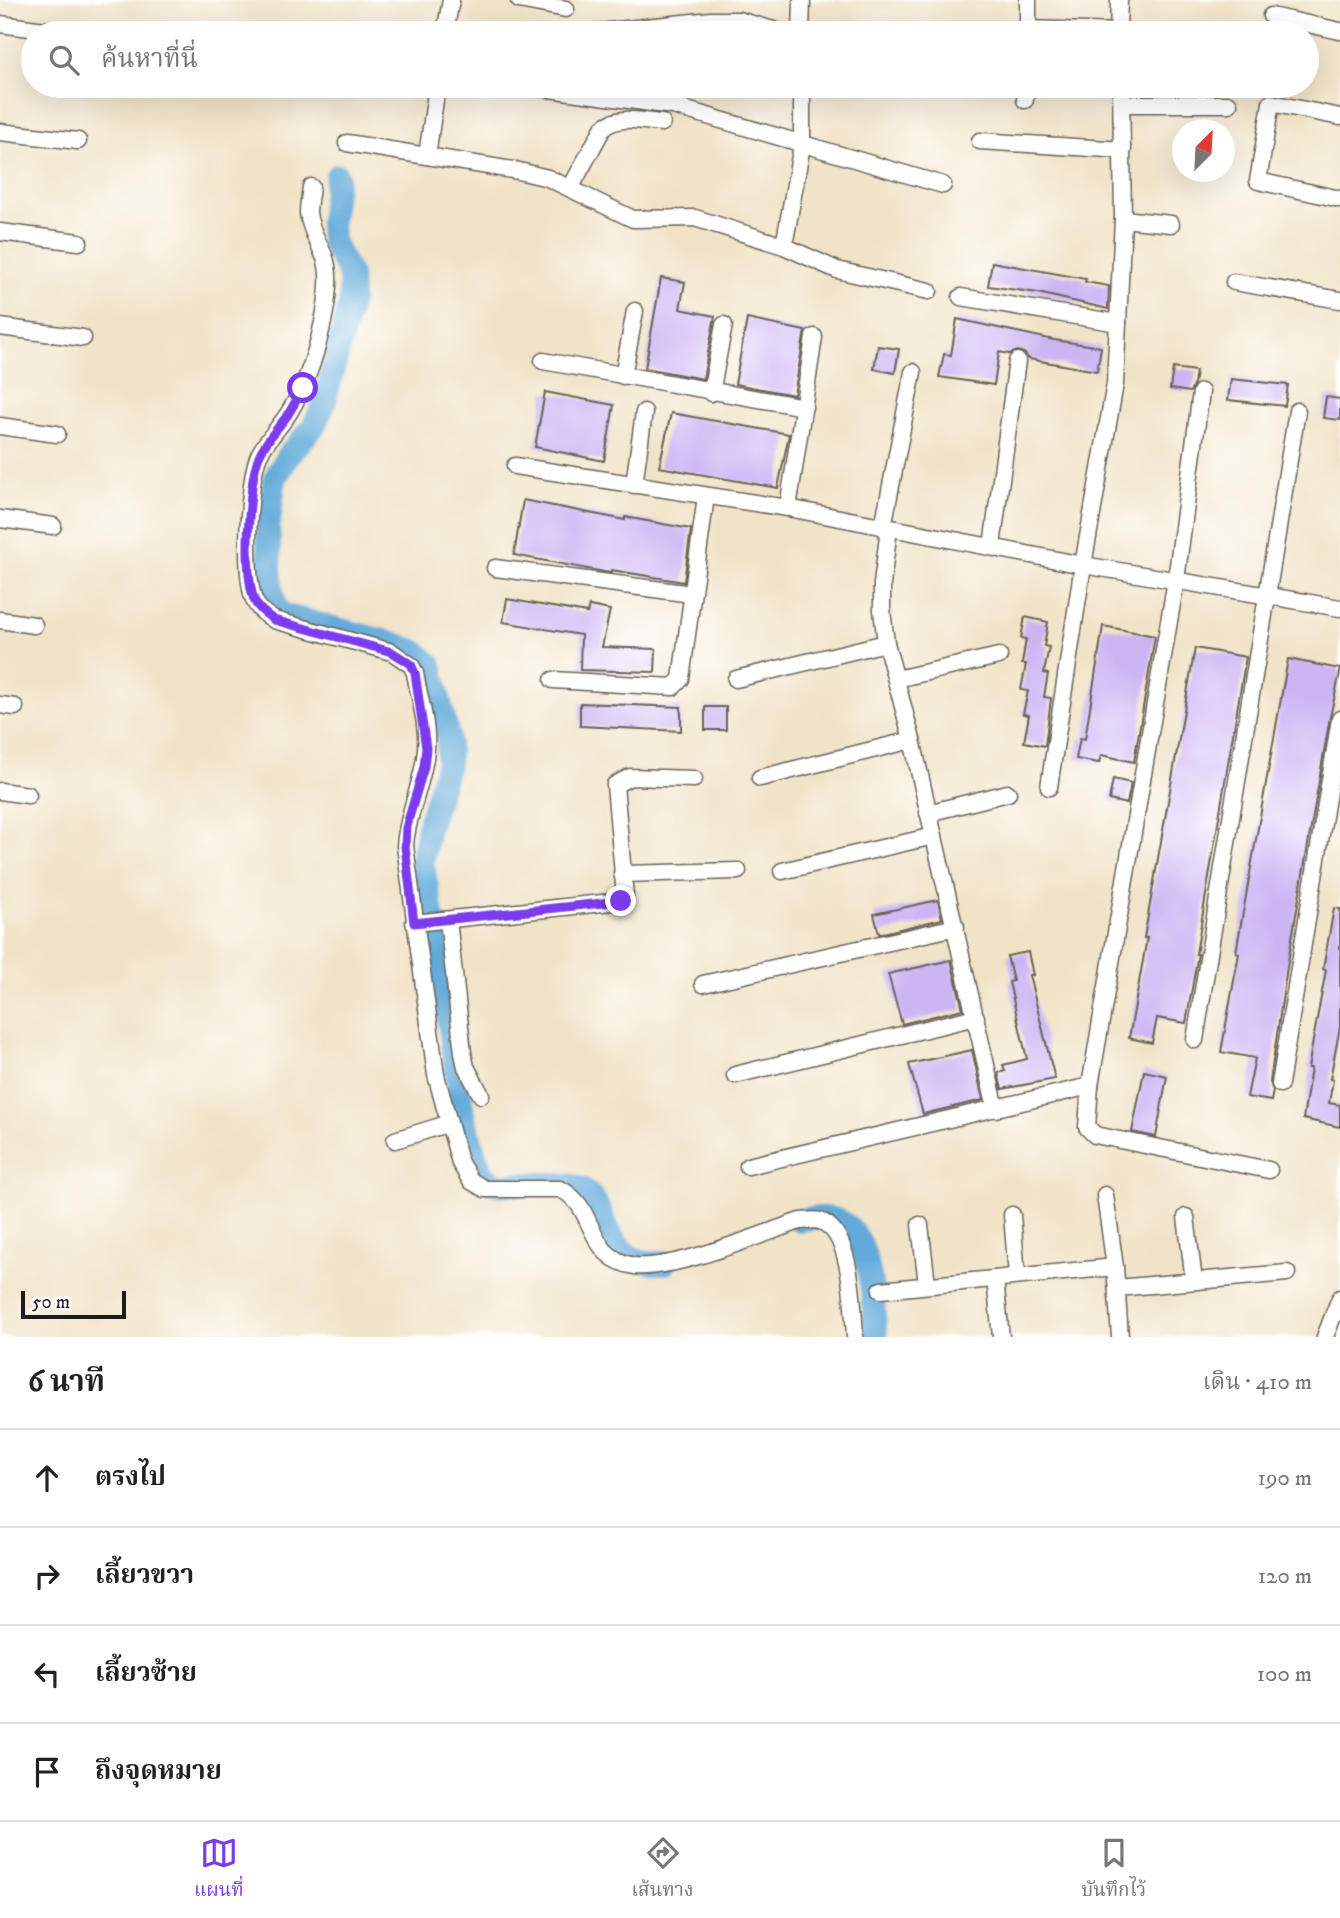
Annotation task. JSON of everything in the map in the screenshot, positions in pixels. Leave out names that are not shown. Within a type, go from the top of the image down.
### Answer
[{"type":"street","points":[[447,21],[451,0]]},
{"type":"street","points":[[519,0],[566,9]]},
{"type":"street","points":[[801,21],[802,0]]},
{"type":"street","points":[[1028,0],[1028,21]]},
{"type":"street","points":[[1118,21],[1119,0]]},
{"type":"street","points":[[1271,16],[1294,21]]},
{"type":"street","points":[[701,21],[742,21]]},
{"type":"street","points":[[0,24],[21,27]]},
{"type":"street","points":[[1319,26],[1340,31]]},
{"type":"street","points":[[427,156],[435,98]]},
{"type":"street","points":[[615,98],[673,106],[943,185]]},
{"type":"street","points":[[784,246],[802,145],[802,98]]},
{"type":"street","points":[[1049,787],[1083,565],[1115,384],[1123,219],[1122,98]]},
{"type":"street","points":[[1340,117],[1271,103],[1258,181],[1340,199]]},
{"type":"street","points":[[1122,104],[1229,104]]},
{"type":"street","points":[[571,187],[603,128],[609,122],[617,119],[662,123]]},
{"type":"street","points":[[0,132],[78,141]]},
{"type":"street","points":[[980,141],[1123,150]]},
{"type":"street","points":[[347,143],[548,178],[633,219],[695,218],[784,246],[838,270],[929,291]]},
{"type":"street","points":[[311,187],[308,213],[314,235],[326,261],[329,281],[303,388],[289,414],[260,454],[253,473],[248,527],[251,587],[255,602],[274,620],[392,652],[411,664],[415,673],[426,748],[424,767],[406,828],[405,846],[419,922],[436,1075],[447,1124],[460,1163],[471,1181],[485,1189],[559,1189],[570,1194],[582,1208],[600,1245],[621,1263],[636,1266],[688,1259],[800,1221],[814,1219],[823,1222],[838,1237],[843,1252],[851,1287],[855,1337]]},
{"type":"street","points":[[1123,219],[1171,224]]},
{"type":"street","points":[[0,232],[79,242]]},
{"type":"street","points":[[1234,282],[1340,300]]},
{"type":"street","points":[[961,297],[1118,323]]},
{"type":"street","points":[[623,376],[635,311]]},
{"type":"street","points":[[711,393],[724,325]]},
{"type":"street","points":[[0,327],[83,338]]},
{"type":"street","points":[[788,508],[814,337]]},
{"type":"street","points":[[542,361],[711,393],[804,407]]},
{"type":"street","points":[[992,546],[1017,361]]},
{"type":"street","points":[[914,372],[886,528],[882,584],[886,643],[912,740],[996,1109]]},
{"type":"street","points":[[1201,392],[1176,580],[1090,1086],[1087,1127],[1095,1135],[1269,1170]]},
{"type":"street","points":[[1195,1040],[1297,411]]},
{"type":"street","points":[[634,485],[644,412]]},
{"type":"street","points":[[0,426],[57,433]]},
{"type":"street","points":[[515,466],[788,508],[1083,565],[1340,608]]},
{"type":"street","points":[[553,680],[673,687],[681,679],[706,496]]},
{"type":"street","points":[[0,519],[53,526]]},
{"type":"street","points":[[495,568],[692,594]]},
{"type":"street","points":[[0,620],[34,625]]},
{"type":"street","points":[[736,679],[886,643]]},
{"type":"street","points":[[896,680],[999,656]]},
{"type":"street","points":[[1280,1084],[1340,719]]},
{"type":"street","points":[[760,778],[912,740]]},
{"type":"street","points":[[419,922],[621,901],[625,895],[615,785],[631,777],[694,779]]},
{"type":"street","points":[[0,791],[28,795]]},
{"type":"street","points":[[928,813],[1008,793]]},
{"type":"street","points":[[782,871],[934,836]]},
{"type":"street","points":[[622,874],[738,871]]},
{"type":"street","points":[[446,920],[463,1053],[466,1067],[481,1095]]},
{"type":"street","points":[[703,984],[956,927]]},
{"type":"street","points":[[735,1075],[976,1017]]},
{"type":"street","points":[[748,1166],[1090,1086]]},
{"type":"street","points":[[394,1140],[447,1124]]},
{"type":"street","points":[[1105,1195],[1115,1267],[1120,1337]]},
{"type":"street","points":[[1012,1215],[1017,1276]]},
{"type":"street","points":[[1186,1217],[1194,1281]]},
{"type":"street","points":[[920,1225],[927,1284]]},
{"type":"street","points":[[881,1290],[1115,1267]]},
{"type":"street","points":[[1116,1288],[1287,1273]]},
{"type":"street","points":[[995,1279],[1001,1337]]},
{"type":"street","points":[[1325,1337],[1340,1298]]},
{"type":"building","points":[[992,262],[1086,279],[1085,282],[1109,286],[1108,309],[1038,293],[988,286]]},
{"type":"building","points":[[661,278],[685,282],[680,309],[715,316],[703,379],[645,368]]},
{"type":"building","points":[[747,319],[805,331],[794,395],[735,384]]},
{"type":"building","points":[[957,319],[1101,347],[1097,371],[1029,359],[1018,351],[1009,354],[999,352],[994,385],[939,377],[944,354],[951,355]]},
{"type":"building","points":[[878,346],[899,349],[895,373],[874,369]]},
{"type":"building","points":[[1173,368],[1196,371],[1190,392],[1170,389]]},
{"type":"building","points":[[1231,379],[1288,385],[1285,406],[1228,400]]},
{"type":"building","points":[[545,392],[614,405],[604,461],[535,447]]},
{"type":"building","points":[[1326,397],[1340,399],[1340,420],[1323,418]]},
{"type":"building","points":[[671,413],[789,434],[778,488],[659,467]]},
{"type":"building","points":[[523,500],[625,520],[625,517],[691,529],[684,582],[611,570],[611,573],[604,572],[514,555]]},
{"type":"building","points":[[507,599],[587,613],[589,606],[610,610],[602,647],[656,649],[655,672],[580,670],[581,635],[503,622]]},
{"type":"building","points":[[1025,617],[1048,622],[1044,646],[1049,647],[1044,673],[1048,674],[1044,697],[1051,698],[1045,746],[1024,742],[1029,715],[1023,714],[1028,691],[1021,690],[1026,664],[1022,664],[1026,639],[1021,638]]},
{"type":"building","points":[[1103,626],[1155,636],[1134,762],[1101,755],[1099,763],[1076,759],[1080,738],[1085,739]]},
{"type":"building","points":[[1195,648],[1246,657],[1186,1023],[1157,1018],[1152,1043],[1129,1038]]},
{"type":"building","points":[[1288,659],[1340,669],[1340,673],[1287,967],[1270,1082],[1273,1091],[1271,1101],[1247,1097],[1255,1058],[1221,1052]]},
{"type":"building","points":[[580,703],[681,707],[681,731],[580,726]]},
{"type":"building","points":[[705,707],[726,707],[726,730],[705,730]]},
{"type":"building","points":[[1113,779],[1131,783],[1127,804],[1109,800]]},
{"type":"building","points":[[938,900],[942,919],[879,934],[874,914]]},
{"type":"building","points":[[1334,908],[1340,909],[1340,1027],[1330,1079],[1333,1080],[1329,1103],[1340,1105],[1340,1127],[1303,1119],[1311,1068],[1308,1068]]},
{"type":"building","points":[[1028,952],[1033,975],[1029,975],[1055,1079],[1002,1089],[998,1073],[1005,1071],[1003,1065],[1027,1059],[1009,982],[1013,981],[1007,956]]},
{"type":"building","points":[[951,960],[963,1009],[902,1024],[888,974]]},
{"type":"building","points":[[972,1050],[983,1100],[923,1114],[909,1064]]},
{"type":"building","points":[[1144,1071],[1167,1076],[1156,1137],[1132,1132]]},
{"type":"waterway","points":[[337,176],[331,221],[332,241],[350,275],[351,300],[324,404],[313,427],[287,457],[275,479],[268,527],[271,586],[275,607],[283,615],[392,643],[416,652],[431,665],[448,736],[448,764],[428,827],[422,862],[463,1114],[483,1174],[492,1183],[499,1185],[553,1184],[582,1189],[594,1201],[622,1250],[639,1260],[665,1263]]},
{"type":"waterway","points":[[800,1220],[822,1218],[839,1221],[852,1231],[861,1245],[867,1263],[876,1337]]},
{"type":"route","points":[[303,388],[289,414],[260,454],[253,473],[248,527],[251,587],[255,602],[274,620],[392,652],[411,664],[415,673],[426,748],[424,767],[406,828],[405,846],[414,923],[606,905],[621,901]]}]
